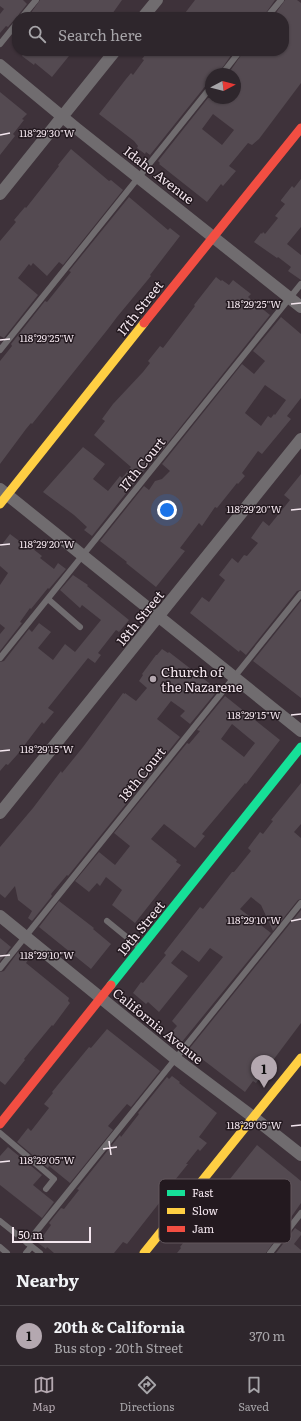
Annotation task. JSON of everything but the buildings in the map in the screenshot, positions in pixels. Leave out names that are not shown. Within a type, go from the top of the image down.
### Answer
[{"type":"street","points":[[147,12],[157,0]]},
{"type":"street","points":[[0,194],[112,56]]},
{"type":"street","name":"Idaho Avenue","points":[[0,65],[62,117],[301,307]]},
{"type":"street","name":"17th Street","points":[[2,496],[301,128]]},
{"type":"street","name":"18th Street","points":[[0,813],[301,439]]},
{"type":"street","points":[[2,496],[83,555],[301,731]]},
{"type":"street","name":"19th Street","points":[[0,1124],[301,747]]},
{"type":"street","name":"California Avenue","points":[[0,916],[176,1059],[301,1155]]},
{"type":"street","points":[[203,1179],[301,1058]]},
{"type":"street","points":[[144,1253],[159,1234]]},
{"type":"lane","points":[[26,12],[36,0]]},
{"type":"lane","points":[[271,12],[281,0]]},
{"type":"lane","points":[[0,44],[12,29]]},
{"type":"lane","points":[[227,68],[236,56]]},
{"type":"lane","points":[[0,350],[205,94]]},
{"type":"lane","name":"17th Court","points":[[0,658],[301,284]]},
{"type":"lane","name":"18th Court","points":[[0,968],[301,594]]},
{"type":"lane","points":[[48,599],[80,627]]},
{"type":"lane","points":[[26,1253],[29,1245],[301,903]]},
{"type":"lane","points":[[107,921],[141,949]]},
{"type":"lane","points":[[0,1133],[54,1179],[46,1189]]},
{"type":"lane","points":[[291,1227],[301,1214]]},
{"type":"lane","points":[[1,1223],[40,1253]]},
{"type":"lane","points":[[270,1253],[278,1243]]},
{"type":"lane","points":[[0,1247],[7,1253]]},
{"type":"traffic: fast","points":[[111,985],[301,747]]},
{"type":"traffic: slow","points":[[0,504],[144,323]]},
{"type":"traffic: slow","points":[[204,1179],[301,1058]]},
{"type":"traffic: slow","points":[[144,1253],[159,1234]]},
{"type":"traffic: jam","points":[[144,323],[301,128]]},
{"type":"traffic: jam","points":[[0,1124],[111,985]]},
{"type":"place","name":"Church of the Nazarene","points":[[153,679]]},
{"type":"place","name":"20th & California","points":[[264,1088]]}]
